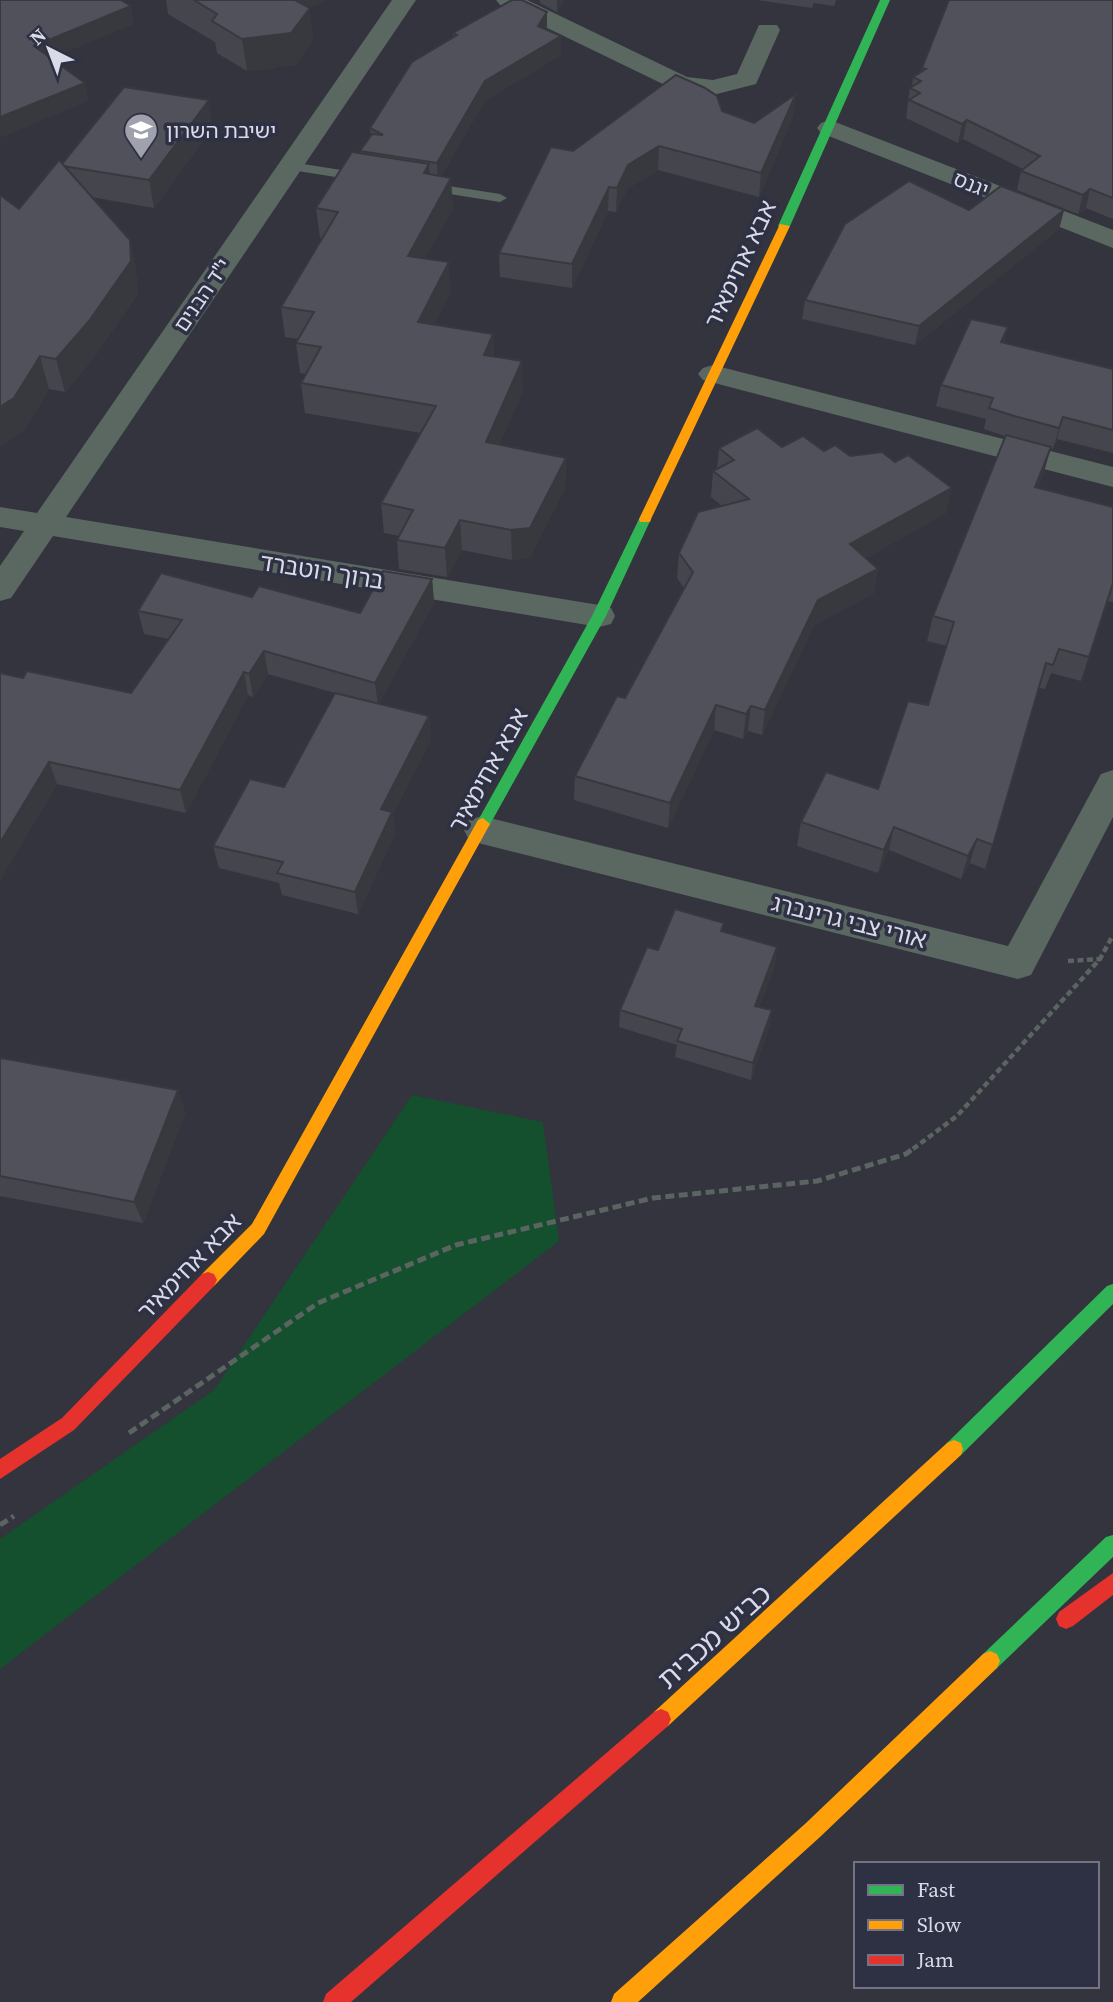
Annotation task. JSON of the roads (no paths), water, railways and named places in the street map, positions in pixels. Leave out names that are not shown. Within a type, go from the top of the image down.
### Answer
[{"type":"main road","name":"אבא אחימאיר","points":[[0,1470],[68,1424],[258,1229],[599,616],[830,128],[885,0]]},
{"type":"main road","name":"כביש מכבית","points":[[334,2002],[559,1810],[818,1578],[1038,1369],[1109,1285]]},
{"type":"main road","points":[[622,2002],[813,1830],[1113,1544]]},
{"type":"main road","points":[[1049,1632],[1113,1583]]},
{"type":"main road","points":[[890,1756],[1018,1657]]},
{"type":"street","name":"י\"ד הבנים","points":[[0,590],[404,0]]},
{"type":"street","points":[[508,0],[678,82],[703,89],[721,89],[747,79],[768,30]]},
{"type":"street","name":"יגנס","points":[[830,128],[1113,240]]},
{"type":"street","points":[[713,374],[1113,477]]},
{"type":"street","name":"ברוך רוטברד","points":[[0,517],[599,616]]},
{"type":"street","name":"אורי צבי גרינברג","points":[[482,830],[1018,964],[1113,783]]},
{"type":"lane","points":[[290,166],[382,180]]},
{"type":"lane","points":[[408,184],[500,198]]},
{"type":"place","name":"ישיבת השרון","points":[[141,160]]}]
